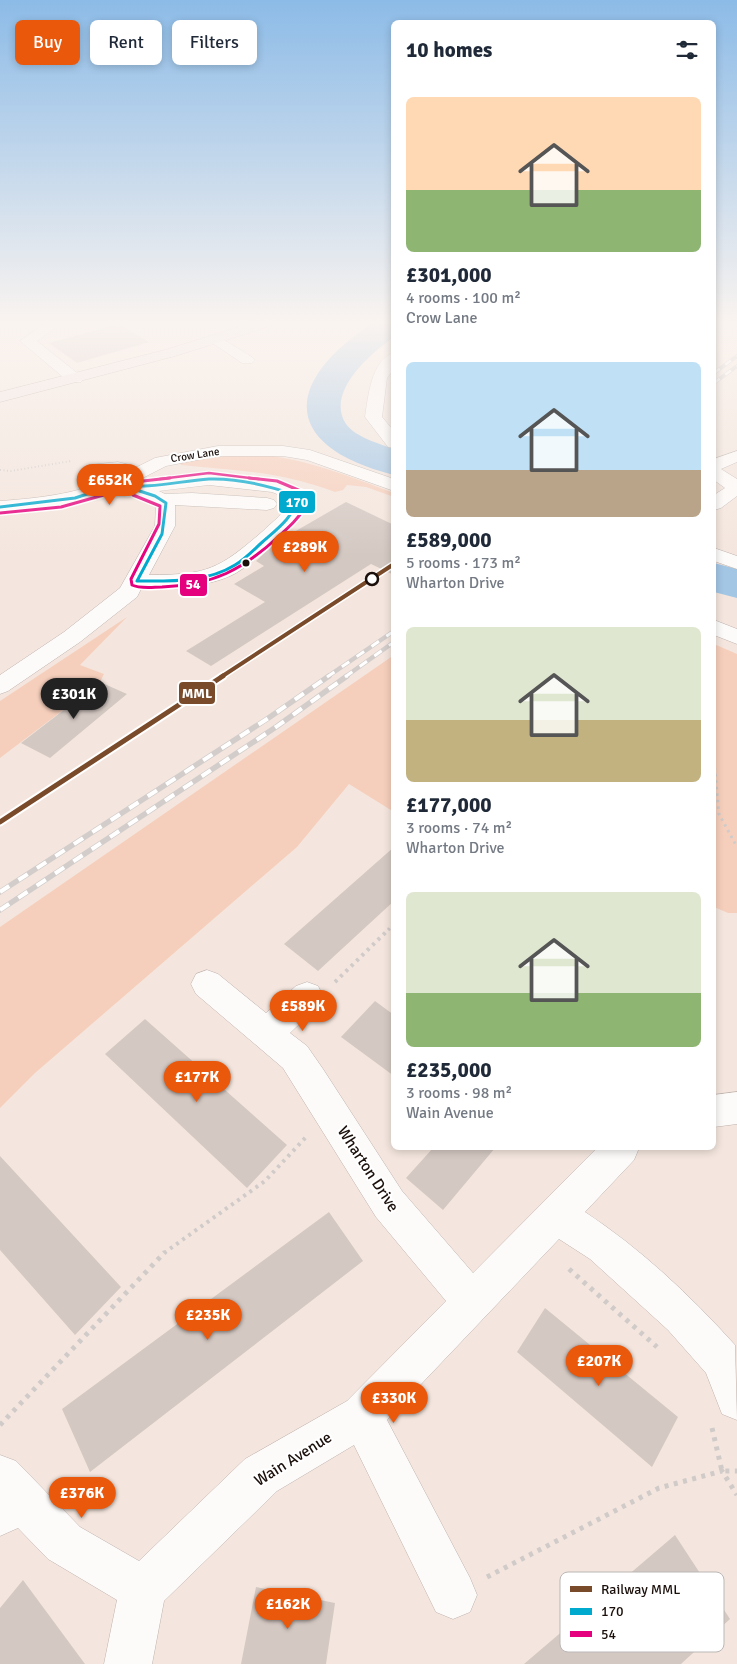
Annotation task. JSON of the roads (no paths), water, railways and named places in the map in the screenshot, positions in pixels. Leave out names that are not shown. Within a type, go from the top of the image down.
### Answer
[{"type":"street","points":[[376,401],[373,418],[391,439]]},
{"type":"street","name":"Crow Lane","points":[[0,506],[40,504],[98,491],[129,482],[161,462],[189,454],[218,450],[275,451],[310,455],[391,484]]},
{"type":"street","points":[[716,464],[737,456]]},
{"type":"street","points":[[0,686],[49,654],[129,592],[137,581],[165,526],[167,508],[162,500],[129,482],[118,467],[95,469]]},
{"type":"street","points":[[716,473],[730,482],[735,489],[716,503]]},
{"type":"street","points":[[129,482],[209,479],[276,487],[299,496],[299,506]]},
{"type":"street","points":[[162,500],[192,499],[299,506]]},
{"type":"street","points":[[137,581],[188,581],[223,572],[240,553],[299,506]]},
{"type":"street","points":[[716,555],[737,563]]},
{"type":"street","points":[[716,628],[737,637]]},
{"type":"street","name":"Wharton Drive","points":[[207,984],[294,1057],[389,1204],[473,1303]]},
{"type":"street","points":[[266,1034],[319,992]]},
{"type":"street","points":[[716,1111],[737,1108]]},
{"type":"street","name":"Wain Avenue","points":[[143,1589],[261,1475],[362,1416],[619,1150]]},
{"type":"street","points":[[546,1227],[603,1246],[682,1316],[721,1360],[723,1409]]},
{"type":"street","points":[[362,1416],[452,1595]]},
{"type":"street","points":[[6,1495],[64,1543],[143,1589],[128,1664]]},
{"type":"waterway","points":[[324,401],[325,415],[332,432],[347,443],[391,462]]},
{"type":"waterway","points":[[716,578],[737,584]]},
{"type":"railway","points":[[327,677],[391,633]]},
{"type":"railway","points":[[345,677],[391,644]]},
{"type":"railway","points":[[0,892],[267,719],[329,676]]},
{"type":"railway","points":[[0,910],[276,727],[347,676]]},
{"type":"rail line","name":"MML","points":[[0,822],[391,566]]}]
